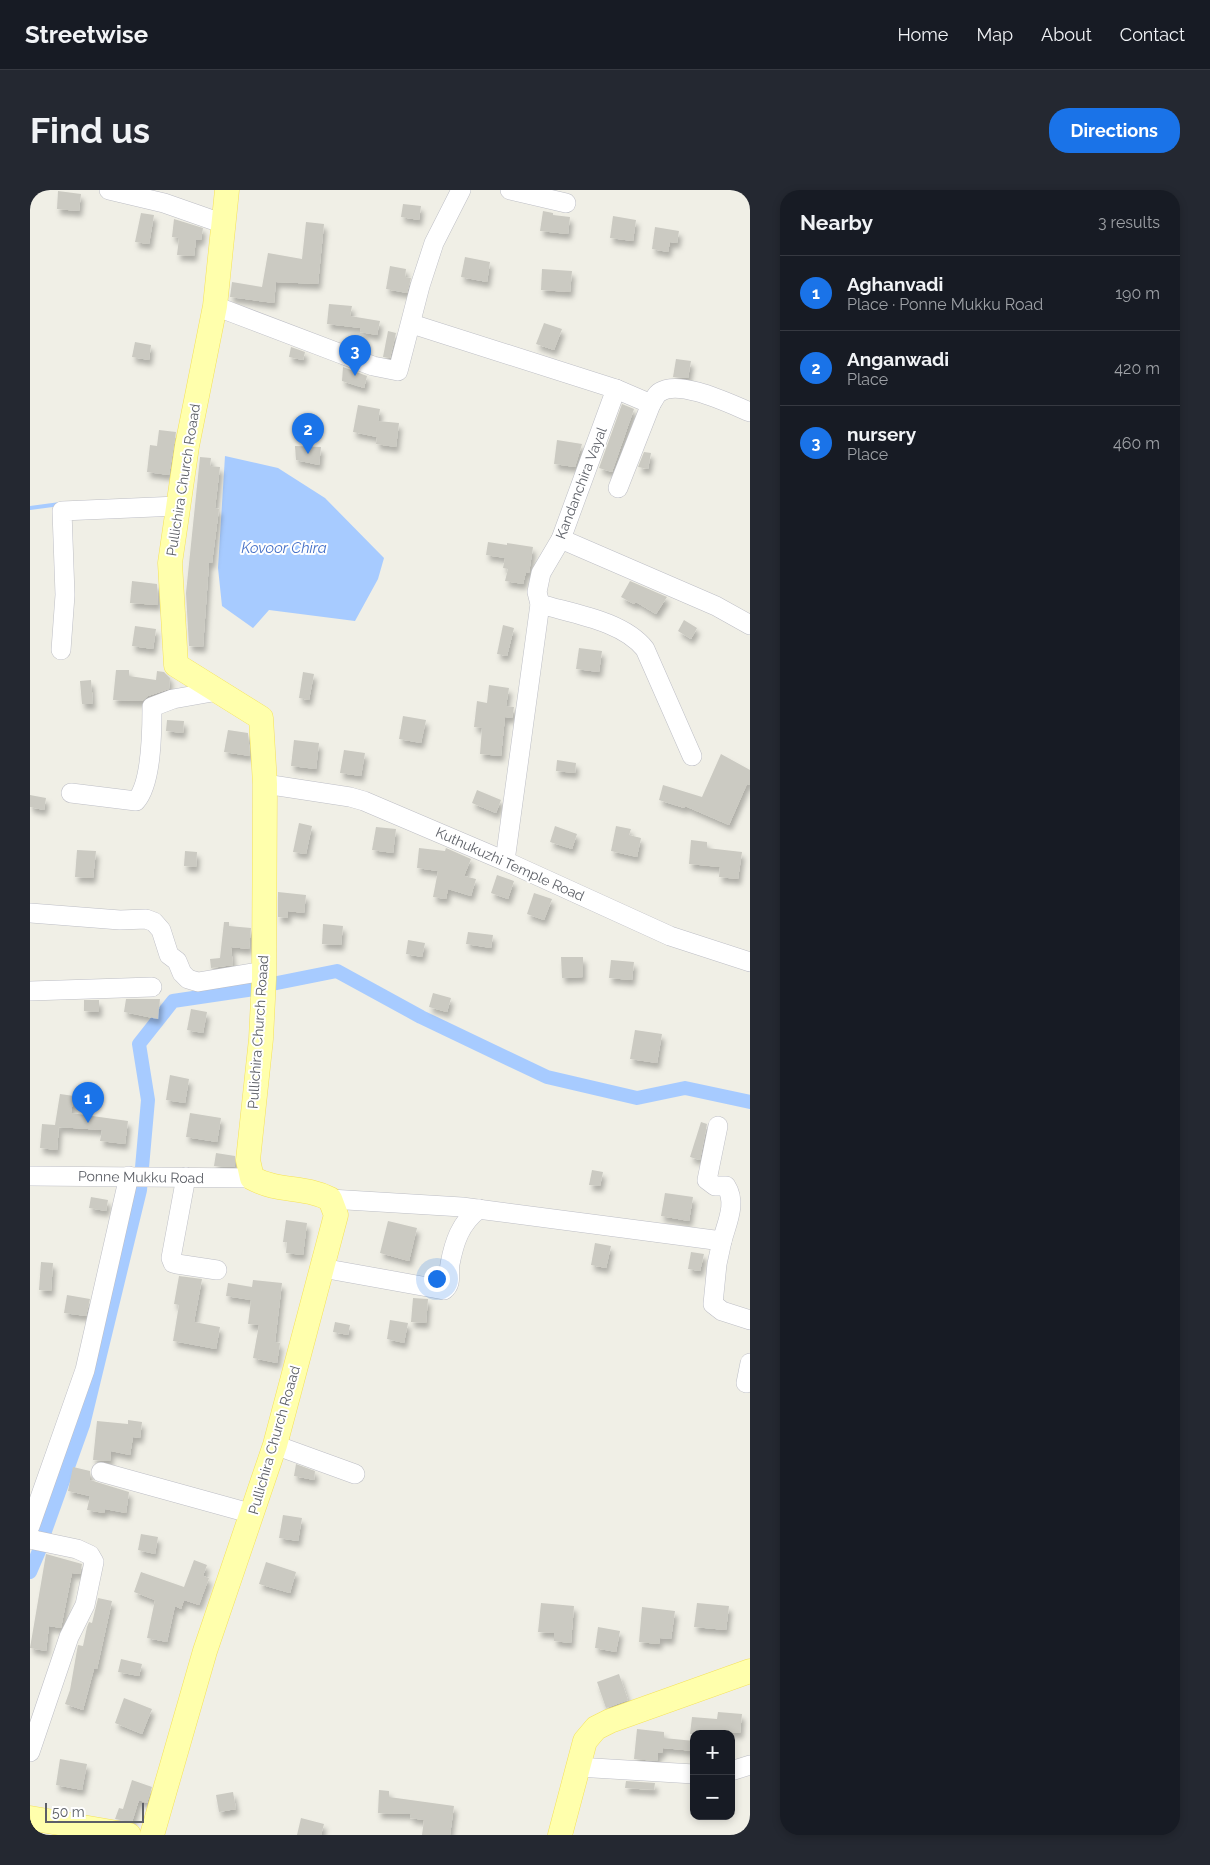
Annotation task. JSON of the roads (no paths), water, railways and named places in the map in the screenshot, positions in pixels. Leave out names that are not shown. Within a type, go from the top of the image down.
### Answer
[{"type":"main road","name":"Pullichira Church Roaad","points":[[227,190],[215,306],[187,446],[170,563],[176,665],[260,718],[265,784],[264,971],[261,1039],[248,1160],[252,1178]]},
{"type":"main road","points":[[252,1178],[268,1187],[315,1191],[330,1199]]},
{"type":"main road","name":"Pullichira Church Roaad","points":[[152,1835],[205,1651],[275,1445],[336,1215],[330,1199]]},
{"type":"main road","points":[[560,1835],[585,1741],[596,1728],[610,1721],[750,1671]]},
{"type":"main road","points":[[30,1818],[129,1835]]},
{"type":"street","points":[[109,190],[164,203],[224,224]]},
{"type":"street","points":[[215,306],[373,366],[398,371],[412,324],[420,286],[434,243],[461,190]]},
{"type":"street","points":[[510,190],[566,203]]},
{"type":"street","points":[[412,324],[616,389],[651,404]]},
{"type":"street","points":[[618,488],[651,404],[658,392],[674,388],[700,393],[750,412]]},
{"type":"street","name":"Kandanchira Vayal","points":[[505,861],[540,604],[537,592],[541,573],[561,539],[616,389]]},
{"type":"street","points":[[61,650],[65,595],[62,511],[178,506]]},
{"type":"street","points":[[561,539],[716,606],[750,625]]},
{"type":"street","points":[[540,604],[622,629],[637,639],[645,649],[692,756]]},
{"type":"street","points":[[71,794],[136,801],[141,795],[146,782],[152,707],[173,699],[218,691]]},
{"type":"street","name":"Kuthukuzhi Temple Road","points":[[265,784],[350,797],[364,801],[505,861],[670,936],[750,962]]},
{"type":"street","points":[[30,912],[120,920],[146,919],[154,922],[161,930],[169,955],[177,961],[182,973],[198,982],[264,971]]},
{"type":"street","points":[[30,992],[152,987]]},
{"type":"street","points":[[718,1126],[707,1180],[715,1186],[726,1186],[732,1195],[732,1204],[717,1264],[714,1304],[722,1311],[750,1320]]},
{"type":"street","name":"Ponne Mukku Road","points":[[30,1176],[252,1178]]},
{"type":"street","points":[[31,1518],[85,1370],[129,1176]]},
{"type":"street","points":[[186,1177],[171,1258],[177,1264],[217,1270]]},
{"type":"street","points":[[330,1199],[478,1209],[722,1241]]},
{"type":"street","points":[[322,1268],[444,1290],[449,1283],[449,1267],[457,1237],[469,1216],[478,1209]]},
{"type":"street","points":[[746,1383],[750,1363]]},
{"type":"street","points":[[275,1445],[355,1474]]},
{"type":"street","points":[[101,1472],[253,1514]]},
{"type":"street","points":[[30,1536],[34,1540],[77,1549],[90,1555],[94,1562],[85,1606],[69,1637],[30,1752]]},
{"type":"street","points":[[735,1770],[750,1765]]},
{"type":"street","points":[[577,1767],[690,1774]]},
{"type":"water","name":"Kovoor Chira","points":[[225,456],[278,468],[325,498],[384,558],[378,579],[355,621],[269,610],[253,628],[222,606],[218,568]]},
{"type":"waterway","points":[[30,508],[60,504]]},
{"type":"waterway","points":[[272,984],[337,971],[421,1017],[547,1077],[637,1098],[685,1088],[750,1102]]},
{"type":"waterway","points":[[44,1534],[83,1425],[140,1190],[148,1100],[139,1044],[173,1001],[254,989]]},
{"type":"waterway","points":[[30,1572],[39,1551]]},
{"type":"place","name":"nursery","points":[[355,376]]},
{"type":"place","name":"Anganwadi","points":[[308,454]]},
{"type":"place","name":"Aghanvadi","points":[[88,1123]]}]
